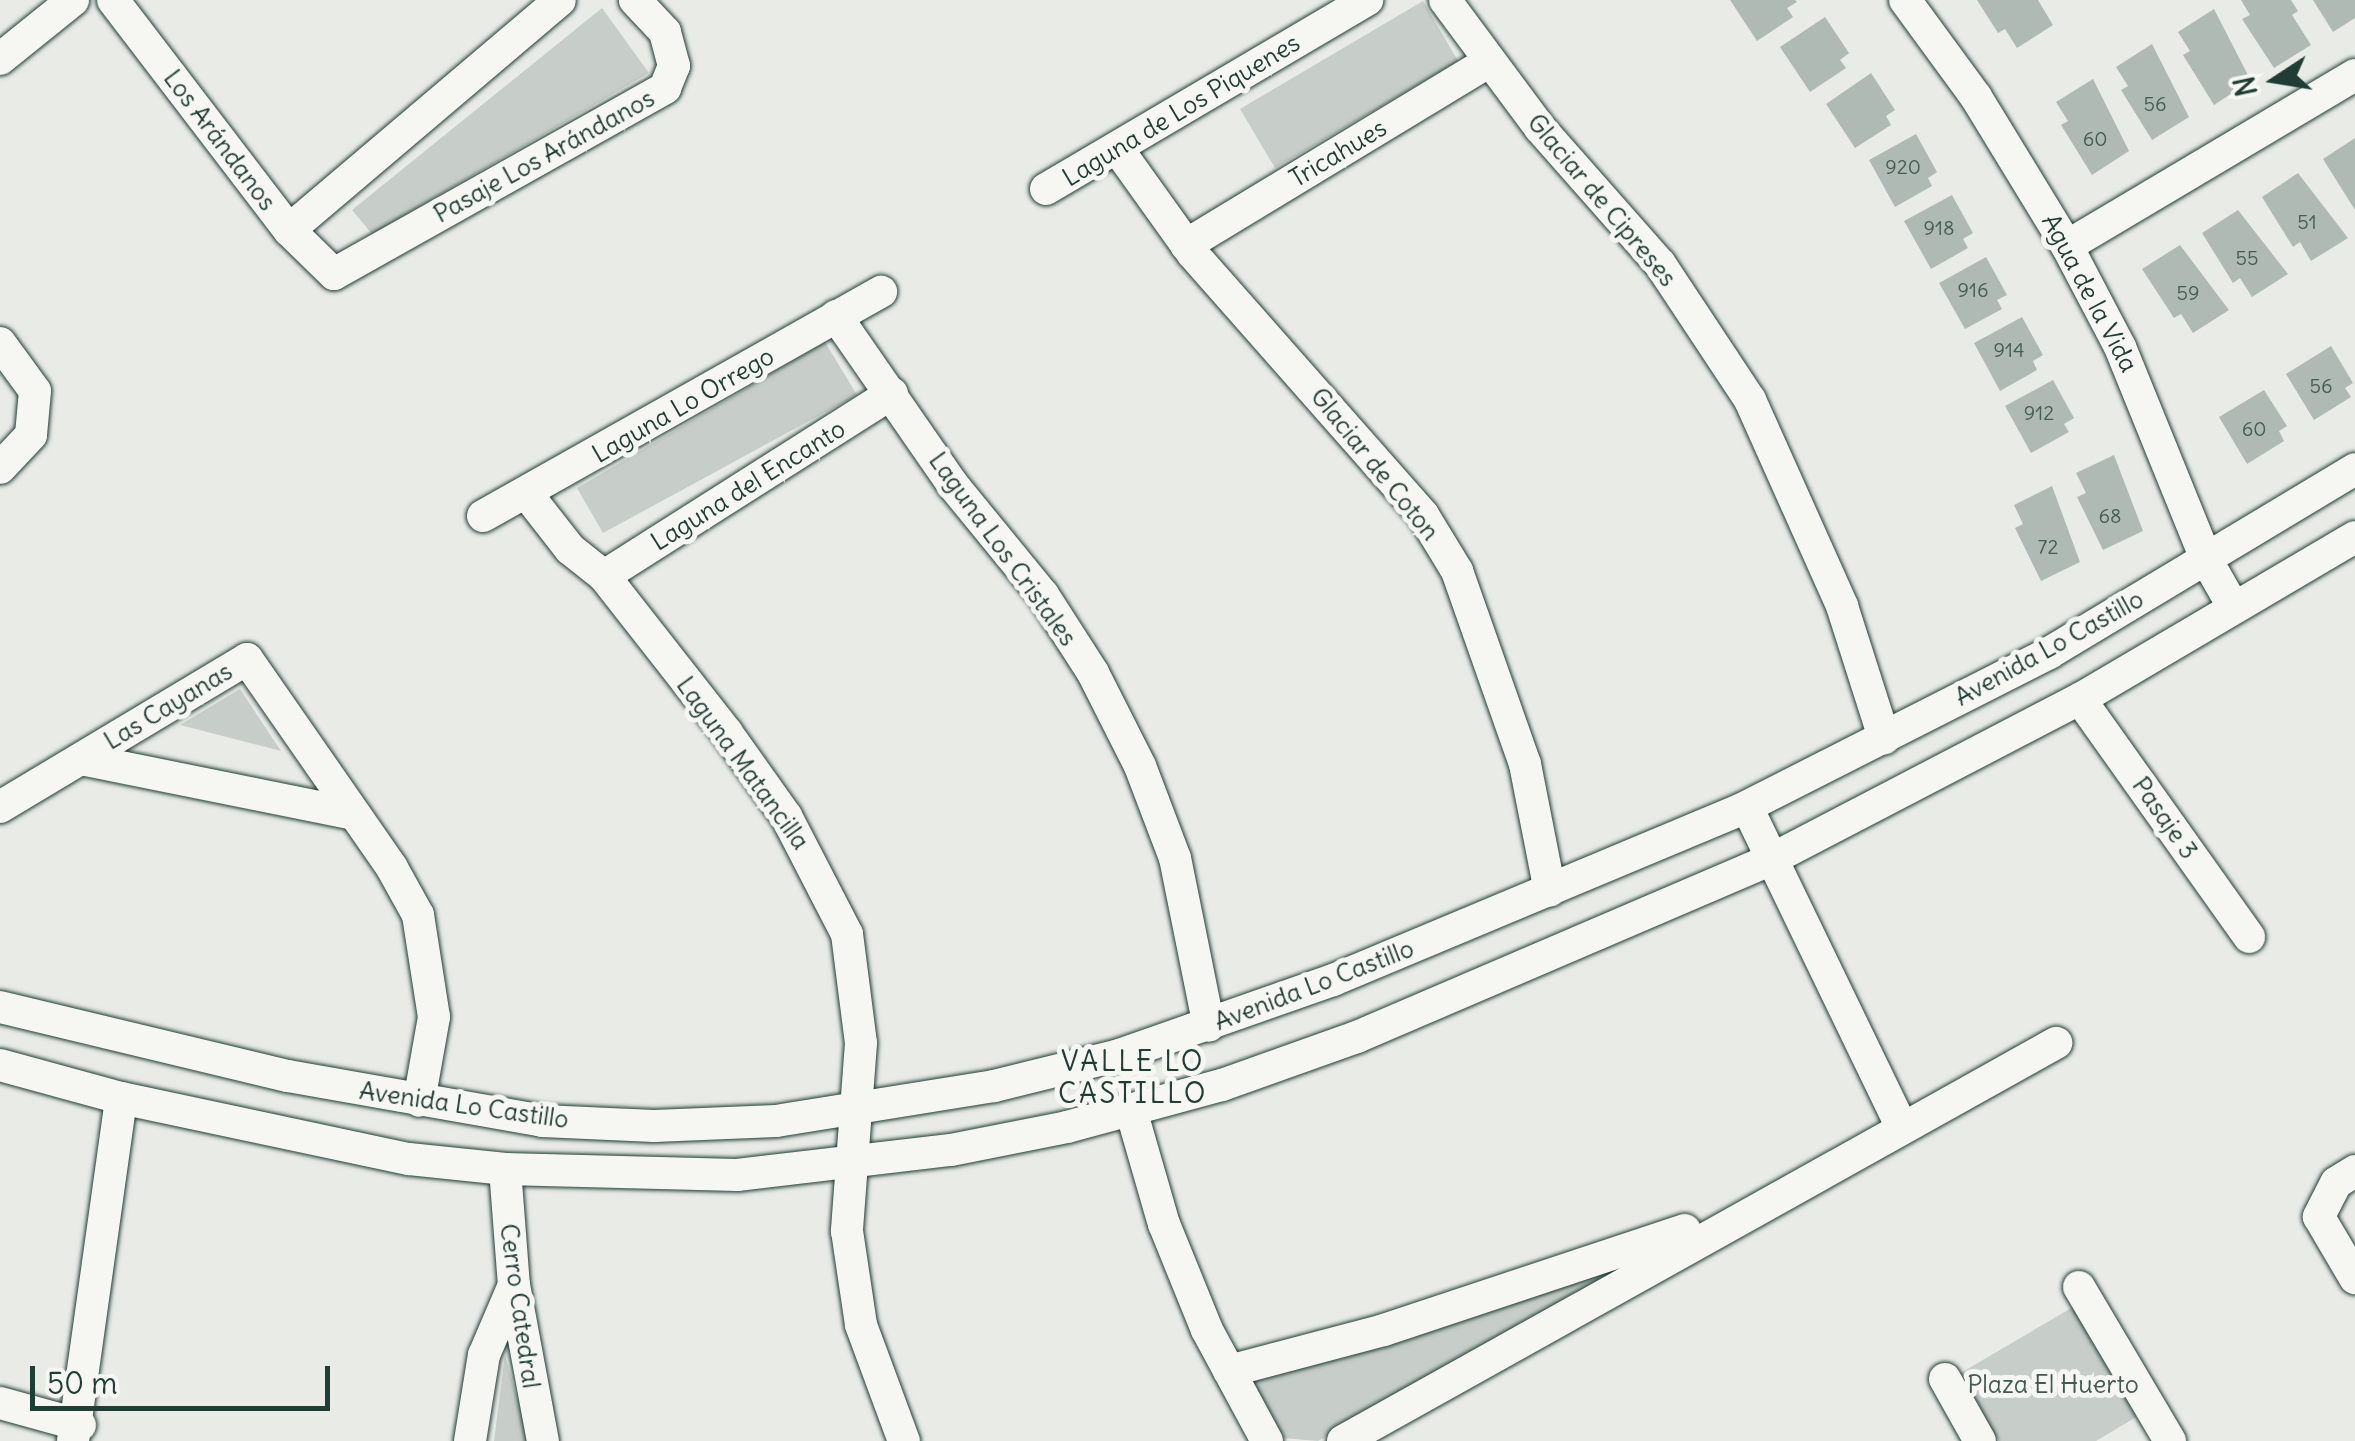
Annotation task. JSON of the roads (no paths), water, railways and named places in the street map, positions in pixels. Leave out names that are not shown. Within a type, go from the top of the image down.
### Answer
[{"type":"street","points":[[0,59],[73,0]]},
{"type":"street","name":"Los Arándanos","points":[[113,0],[289,230],[334,274]]},
{"type":"street","points":[[289,230],[560,0]]},
{"type":"street","name":"Pasaje Los Arándanos","points":[[334,274],[665,88],[674,66],[665,32],[636,0]]},
{"type":"street","name":"Laguna de Los Piquenes","points":[[1046,189],[1367,0]]},
{"type":"street","name":"Glaciar de Cipreses","points":[[1445,0],[1490,61],[1660,264],[1750,400],[1842,606],[1884,738]]},
{"type":"street","name":"Agua de la Vida","points":[[1905,0],[1976,96],[2067,246],[2155,423],[2206,558],[2234,608]]},
{"type":"street","name":"Tricahues","points":[[1186,245],[1490,61]]},
{"type":"street","points":[[2067,246],[2355,75]]},
{"type":"street","name":"Glaciar de Coton","points":[[1117,148],[1186,245],[1378,460],[1457,572],[1525,764],[1550,891]]},
{"type":"street","name":"Laguna Lo Orrego","points":[[484,516],[881,292]]},
{"type":"street","name":"Laguna Los Cristales","points":[[836,316],[954,485],[1043,595],[1125,735],[1175,858],[1208,1026]]},
{"type":"street","points":[[0,343],[36,391],[31,434],[0,468]]},
{"type":"street","name":"Laguna del Encanto","points":[[604,576],[892,394]]},
{"type":"street","name":"Avenida Lo Castillo","points":[[0,1064],[121,1098],[409,1158],[505,1170],[687,1176],[850,1137],[994,1086],[1208,1026],[1550,891],[1747,806],[2049,653],[2355,468]]},
{"type":"street","name":"Laguna Matancilla","points":[[527,494],[570,549],[604,576],[727,733],[823,878],[847,934],[861,1043],[850,1137],[847,1231],[861,1325],[904,1441]]},
{"type":"street","name":"Avenida Lo Castillo","points":[[0,1008],[419,1101],[542,1120],[850,1137],[952,1150],[1131,1110],[1357,1036],[1772,859],[2080,699],[2355,537]]},
{"type":"street","name":"Las Cayanas","points":[[0,808],[247,659],[355,814],[418,916],[430,967],[434,1017],[419,1101]]},
{"type":"street","name":"Pasaje 3","points":[[2080,699],[2249,937]]},
{"type":"street","name":"Las Cayanas","points":[[81,759],[355,814]]},
{"type":"street","points":[[1747,806],[1902,1128]]},
{"type":"street","points":[[1342,1441],[2056,1043]]},
{"type":"street","points":[[0,1403],[76,1433],[121,1098]]},
{"type":"street","points":[[1131,1110],[1164,1224],[1229,1371],[1267,1441]]},
{"type":"street","name":"Cerro Catedral","points":[[505,1170],[514,1285],[543,1441]]},
{"type":"street","points":[[2355,1171],[2336,1183],[2319,1217],[2355,1278]]},
{"type":"street","points":[[1229,1371],[1535,1282],[1783,1193]]},
{"type":"street","points":[[470,1441],[484,1356],[514,1285]]},
{"type":"street","points":[[2079,1287],[2170,1441]]},
{"type":"street","points":[[1945,1380],[1980,1441]]},
{"type":"district","name":"VALLE LO CASTILLO","points":[[1133,1077]]},
{"type":"park label","name":"Plaza El Huerto","points":[[2053,1384]]}]
